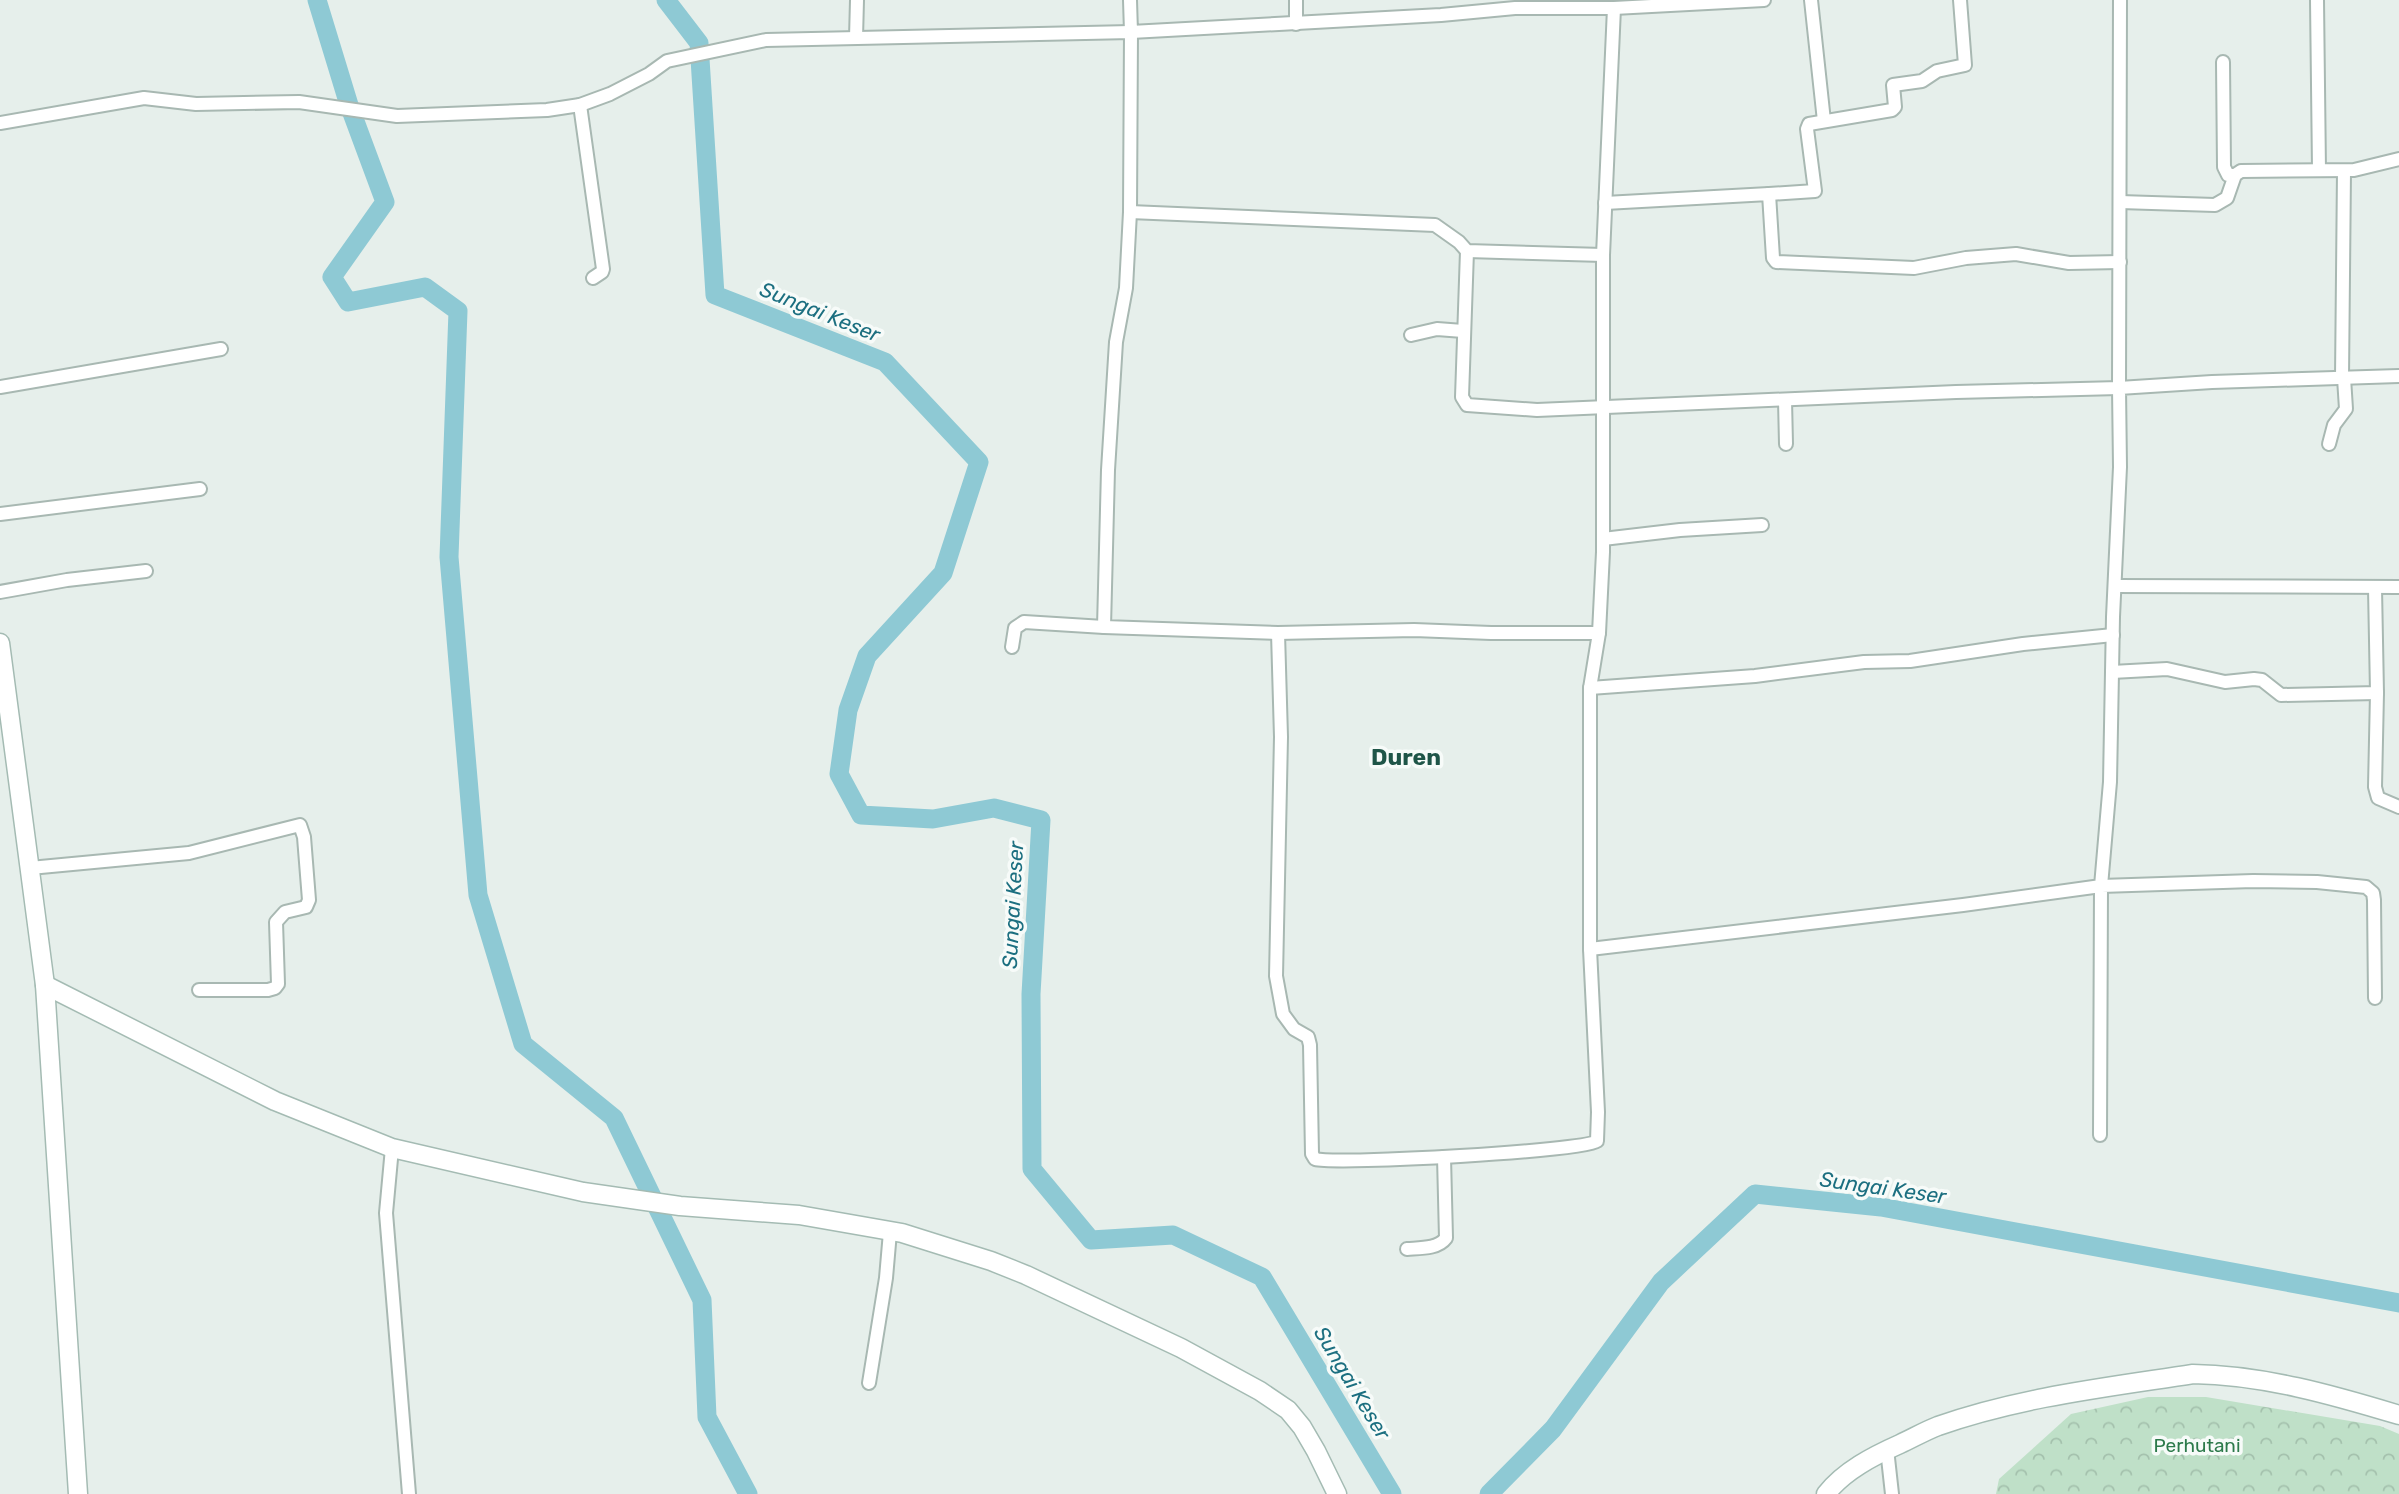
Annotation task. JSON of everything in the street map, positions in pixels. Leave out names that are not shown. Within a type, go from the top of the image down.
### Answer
[{"type":"street","points":[[856,38],[857,0]]},
{"type":"street","points":[[1104,627],[1108,470],[1116,342],[1126,288],[1130,212],[1130,0]]},
{"type":"street","points":[[1296,0],[1296,24]]},
{"type":"street","points":[[0,123],[144,98],[196,104],[299,102],[397,116],[547,110],[580,105],[629,86],[667,61],[766,40],[1131,32],[1441,15],[1515,4],[1614,8],[1764,0]]},
{"type":"street","points":[[1811,0],[1824,121]]},
{"type":"street","points":[[1605,203],[1815,191],[1807,126],[1892,110],[1895,107],[1893,85],[1916,82],[1937,71],[1965,65],[1960,0]]},
{"type":"street","points":[[2100,1135],[2101,886],[2110,782],[2120,467],[2120,0]]},
{"type":"street","points":[[2317,0],[2319,170]]},
{"type":"street","points":[[1278,633],[1281,737],[1276,976],[1283,1014],[1294,1028],[1308,1037],[1310,1045],[1312,1154],[1315,1159],[1444,1157],[1563,1149],[1597,1141],[1590,949],[1590,688],[1599,632],[1603,538],[1603,255],[1614,8]]},
{"type":"street","points":[[2223,62],[2224,167],[2228,175],[2241,171],[2344,171],[2399,159]]},
{"type":"street","points":[[580,105],[603,269],[593,278]]},
{"type":"street","points":[[2329,444],[2334,425],[2346,410],[2343,378],[2344,171]]},
{"type":"street","points":[[2120,202],[2215,205],[2227,198],[2235,175]]},
{"type":"street","points":[[1769,194],[1773,258],[1776,262],[1914,268],[1966,258],[2016,254],[2069,263],[2120,262]]},
{"type":"street","points":[[1130,212],[1435,225],[1452,236],[1467,251],[1603,255]]},
{"type":"street","points":[[1467,251],[1462,397],[1466,405],[1537,410],[1602,408],[2399,376]]},
{"type":"street","points":[[1411,335],[1437,329],[1463,331]]},
{"type":"street","points":[[0,387],[221,349]]},
{"type":"street","points":[[1785,400],[1786,444]]},
{"type":"street","points":[[0,514],[200,489]]},
{"type":"street","points":[[1603,538],[1762,525]]},
{"type":"street","points":[[0,592],[67,580],[146,571]]},
{"type":"street","points":[[2115,586],[2399,587]]},
{"type":"street","points":[[2375,587],[2375,787],[2378,798],[2399,807]]},
{"type":"street","points":[[1012,647],[1015,628],[1024,622],[1278,633],[1414,630],[1491,633],[1599,632]]},
{"type":"street","points":[[1590,688],[1729,678],[1864,662],[1910,660],[2113,635]]},
{"type":"street","points":[[0,643],[3,695],[45,985],[78,1494]]},
{"type":"street","points":[[2112,672],[2167,669],[2225,682],[2262,680],[2281,695],[2289,696],[2377,693]]},
{"type":"street","points":[[30,868],[189,853],[300,825],[303,828],[309,900],[306,907],[285,912],[276,922],[278,984],[268,990],[199,990]]},
{"type":"street","points":[[1590,949],[2101,886],[2253,881],[2317,882],[2366,887],[2373,893],[2375,998]]},
{"type":"street","points":[[45,985],[275,1101],[392,1149],[583,1192],[680,1206],[799,1215],[890,1232],[947,1247],[1026,1275],[1181,1348],[1260,1391],[1288,1410],[1316,1451],[1336,1494]]},
{"type":"street","points":[[392,1149],[386,1213],[409,1494]]},
{"type":"street","points":[[1407,1249],[1435,1246],[1446,1238],[1444,1157]]},
{"type":"street","points":[[869,1383],[886,1278],[890,1232]]},
{"type":"street","points":[[1826,1494],[1833,1484],[1858,1466],[1887,1449],[1938,1426],[2020,1404],[2193,1374],[2221,1374],[2334,1395],[2399,1415]]},
{"type":"street","points":[[1887,1449],[1892,1494]]},
{"type":"green space","name":"Perhutani","points":[[2148,1397],[2206,1397],[2380,1426],[2399,1434],[2399,1494],[1996,1494],[1999,1479],[2071,1414]]},
{"type":"waterway","points":[[317,0],[349,105],[385,202],[332,277],[348,302],[425,287],[458,311],[449,557],[478,895],[523,1044],[614,1118],[702,1300],[707,1417],[748,1494]]},
{"type":"waterway","name":"Sungai Keser","points":[[666,0],[699,43],[715,295],[885,362],[979,462],[943,573],[867,656],[848,710],[839,774],[861,815],[933,819],[994,808],[1041,820],[1031,994],[1032,1169],[1091,1240],[1173,1235],[1262,1277],[1392,1494]]},
{"type":"waterway","name":"Sungai Keser","points":[[1489,1494],[1553,1429],[1661,1282],[1755,1194],[1881,1207],[2399,1303]]},
{"type":"district","name":"Duren","points":[[1406,757]]}]
